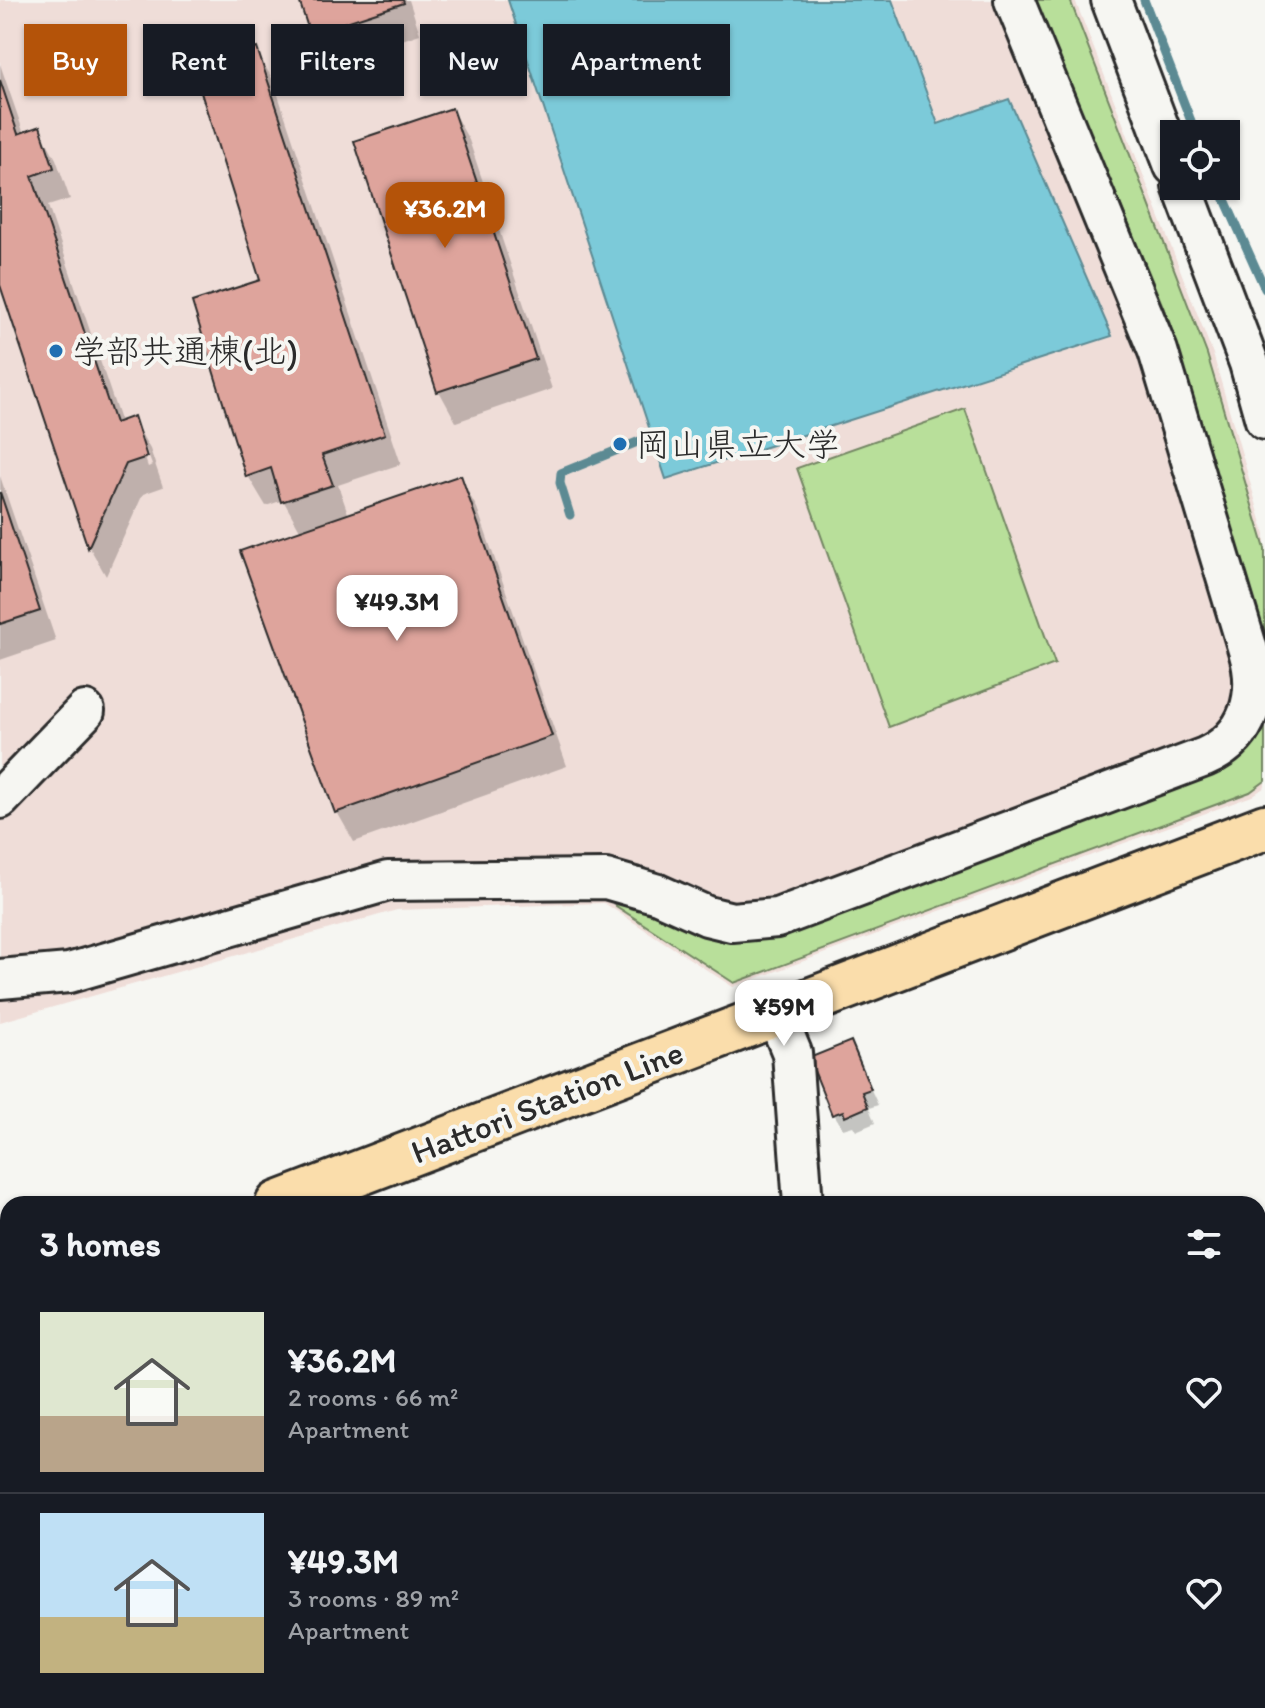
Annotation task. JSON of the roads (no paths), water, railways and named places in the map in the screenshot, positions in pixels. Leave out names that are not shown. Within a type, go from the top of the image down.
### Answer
[{"type":"main road","name":"Hattori Station Line","points":[[299,1196],[1265,827]]},
{"type":"street","points":[[0,979],[69,973],[361,886],[401,880],[606,879],[732,922],[777,918],[1205,757],[1235,737],[1254,700],[1255,673],[1244,635],[1158,351],[1014,0]]},
{"type":"street","points":[[1111,0],[1160,129]]},
{"type":"street","points":[[1187,200],[1249,363],[1265,420]]},
{"type":"street","points":[[0,799],[85,711]]},
{"type":"street","points":[[776,1014],[792,1053],[802,1196]]},
{"type":"water","points":[[508,0],[892,0],[938,124],[1009,99],[1112,336],[666,479],[527,58],[527,24],[516,24]]},
{"type":"waterway","points":[[1144,0],[1191,120]]},
{"type":"waterway","points":[[1225,200],[1265,289]]},
{"type":"waterway","points":[[570,515],[560,483],[561,473],[657,434]]},
{"type":"place","name":"学部共通棟(北)","points":[[56,351]]},
{"type":"place","name":"岡山県立大学","points":[[620,444]]}]
